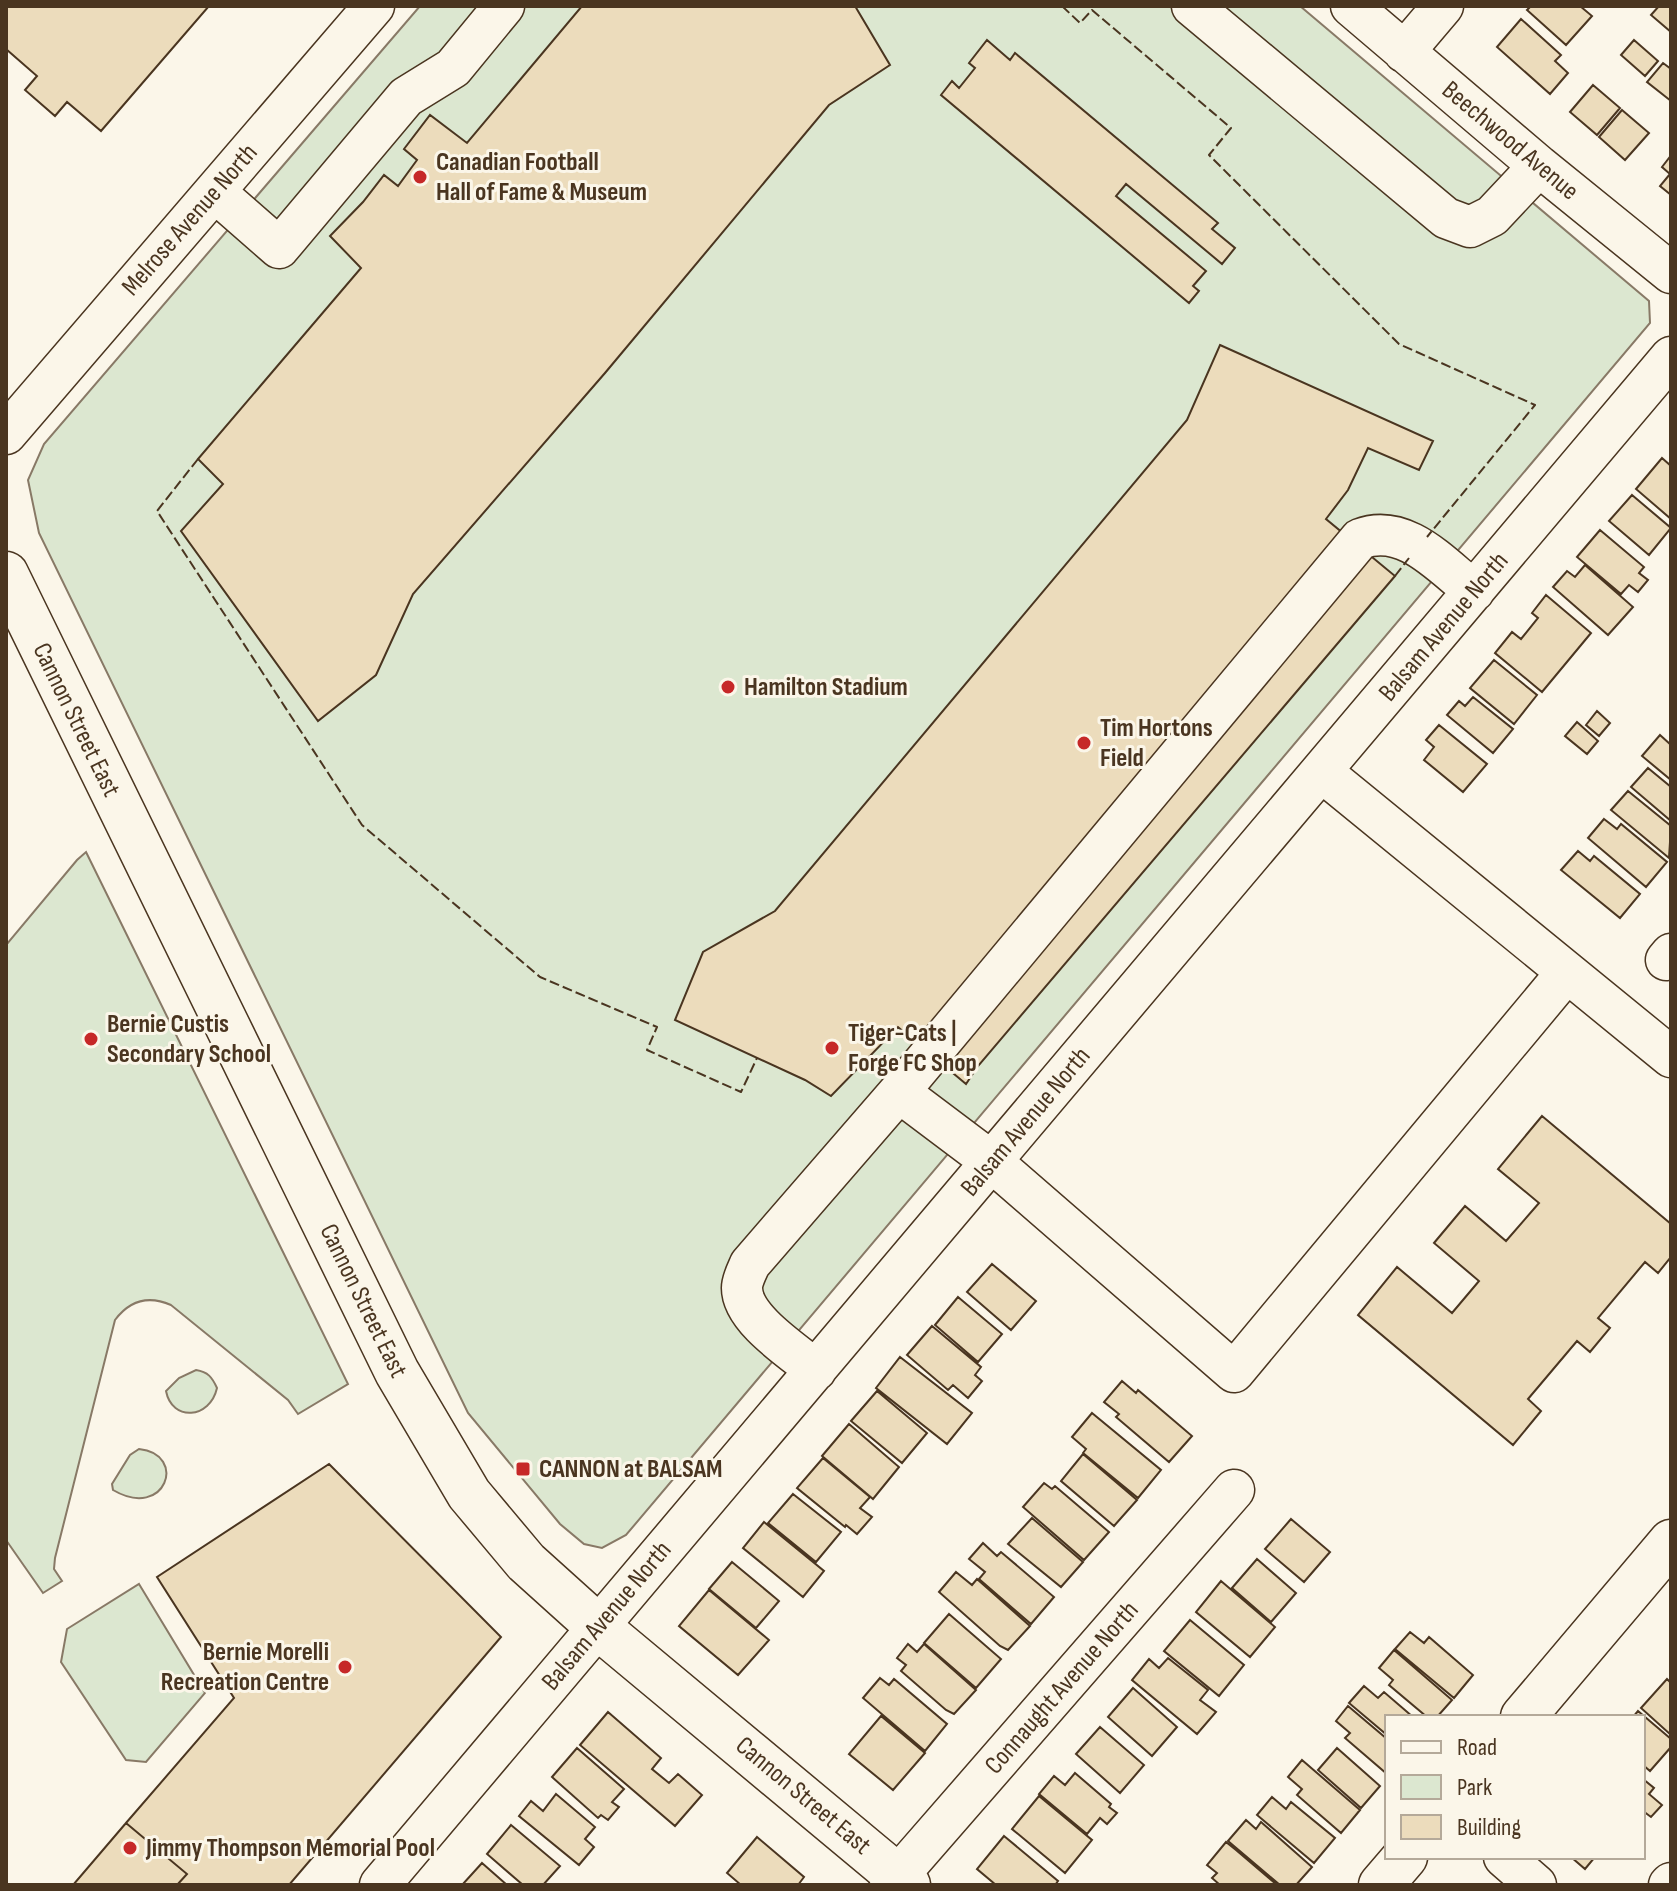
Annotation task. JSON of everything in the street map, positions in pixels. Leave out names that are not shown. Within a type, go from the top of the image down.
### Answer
[{"type":"main road","name":"Cannon Street East","points":[[6,574],[397,1372],[469,1494],[526,1562],[899,1882]]},
{"type":"main road","points":[[1525,1715],[1671,1542]]},
{"type":"main road","points":[[1381,1885],[1403,1859]]},
{"type":"street","name":"Melrose Avenue North","points":[[6,434],[374,6]]},
{"type":"street","points":[[215,192],[279,248],[406,97],[453,68],[504,6]]},
{"type":"street","points":[[1192,6],[1446,218],[1470,227],[1492,216],[1539,166]]},
{"type":"street","name":"Beechwood Avenue","points":[[1351,6],[1539,166],[1671,273]]},
{"type":"street","points":[[1404,52],[1443,6]]},
{"type":"street","name":"Balsam Avenue North","points":[[380,1885],[1671,357]]},
{"type":"street","points":[[816,1370],[760,1324],[745,1305],[741,1285],[750,1264],[899,1092],[1360,539],[1376,533],[1402,536],[1474,591]]},
{"type":"street","points":[[1322,772],[1671,1057]]},
{"type":"street","points":[[899,1092],[992,1162],[1234,1372],[1567,972]]},
{"type":"street","name":"Connaught Avenue North","points":[[899,1882],[1234,1490]]},
{"type":"street","points":[[1506,1859],[1536,1885]]},
{"type":"green space","name":"Hamilton Stadium","points":[[420,6],[1300,6],[1649,301],[1650,323],[626,1535],[602,1548],[584,1544],[560,1524],[468,1413],[39,533],[28,480],[44,444]]},
{"type":"green space","name":"Bernie Custis Secondary School","points":[[86,852],[348,1384],[298,1414],[288,1400],[171,1305],[147,1300],[127,1308],[115,1320],[55,1558],[54,1569],[62,1581],[43,1593],[6,1540],[6,945]]},
{"type":"green space","points":[[196,1370],[209,1376],[217,1388],[207,1406],[191,1413],[183,1412],[170,1401],[166,1391],[179,1378]]},
{"type":"green space","points":[[139,1449],[154,1453],[163,1462],[166,1472],[164,1483],[157,1492],[146,1497],[131,1497],[113,1490],[112,1484],[130,1455]]},
{"type":"green space","points":[[139,1584],[205,1693],[146,1762],[126,1760],[61,1662],[67,1629]]},
{"type":"building","points":[[6,6],[209,6],[101,131],[67,102],[55,116],[25,90],[37,76],[6,49]]},
{"type":"building","points":[[582,6],[855,6],[890,65],[829,105],[605,373],[413,594],[376,675],[318,721],[181,531],[223,484],[198,459],[361,268],[330,236],[384,175],[398,186],[417,160],[404,149],[430,115],[467,143]]},
{"type":"building","points":[[1531,6],[1580,6],[1592,16],[1566,45],[1527,10]]},
{"type":"building","points":[[1659,6],[1671,6],[1671,32],[1651,15]]},
{"type":"building","points":[[1521,19],[1561,55],[1555,61],[1568,73],[1550,94],[1497,47]]},
{"type":"building","points":[[987,40],[1010,60],[1015,53],[1218,223],[1212,229],[1235,248],[1222,264],[1126,184],[1116,196],[1206,271],[1193,286],[1199,291],[1189,303],[941,95],[952,81],[959,88],[975,68],[969,63]]},
{"type":"building","points":[[1634,40],[1658,61],[1645,76],[1621,55]]},
{"type":"building","points":[[1663,63],[1671,69],[1671,101],[1647,82]]},
{"type":"building","points":[[1593,85],[1620,108],[1597,135],[1570,112]]},
{"type":"building","points":[[1622,110],[1649,133],[1625,160],[1599,137]]},
{"type":"building","points":[[1669,158],[1671,160],[1671,195],[1660,186],[1670,174],[1662,167]]},
{"type":"building","name":"Tim Hortons Field","points":[[1220,345],[1433,441],[1419,470],[1368,448],[1348,490],[1326,519],[1395,576],[978,1066],[966,1084],[898,1027],[831,1096],[805,1080],[675,1020],[703,952],[775,911],[1187,420]]},
{"type":"building","points":[[1662,458],[1671,466],[1671,519],[1636,489]]},
{"type":"building","points":[[1632,495],[1671,528],[1649,555],[1609,521]]},
{"type":"building","points":[[1600,530],[1644,567],[1639,573],[1648,580],[1638,592],[1629,585],[1621,594],[1577,557]]},
{"type":"building","points":[[1585,565],[1633,607],[1608,635],[1553,587],[1567,571],[1575,577]]},
{"type":"building","points":[[1546,595],[1591,633],[1542,692],[1495,653],[1512,632],[1521,639],[1538,618],[1532,613]]},
{"type":"building","points":[[1494,660],[1537,695],[1514,724],[1470,688]]},
{"type":"building","points":[[1473,697],[1513,729],[1493,753],[1447,715],[1459,701],[1465,706]]},
{"type":"building","points":[[1597,711],[1610,723],[1599,736],[1586,725]]},
{"type":"building","points":[[1577,722],[1598,741],[1587,754],[1565,736]]},
{"type":"building","points":[[1439,725],[1487,764],[1463,792],[1424,760],[1434,747],[1426,740]]},
{"type":"building","points":[[1660,735],[1671,745],[1671,780],[1642,756]]},
{"type":"building","points":[[1648,768],[1671,787],[1671,821],[1631,787]]},
{"type":"building","points":[[1628,791],[1671,826],[1669,858],[1611,810]]},
{"type":"building","points":[[1604,819],[1617,829],[1621,824],[1667,862],[1646,887],[1588,838]]},
{"type":"building","points":[[1578,851],[1590,861],[1594,856],[1640,894],[1620,918],[1561,870]]},
{"type":"building","points":[[1542,1116],[1671,1224],[1671,1257],[1658,1273],[1645,1262],[1598,1318],[1610,1328],[1590,1352],[1577,1341],[1528,1399],[1541,1411],[1513,1445],[1358,1315],[1397,1267],[1452,1313],[1479,1281],[1434,1243],[1465,1206],[1506,1241],[1539,1203],[1498,1169]]},
{"type":"building","points":[[992,1264],[1036,1301],[1011,1330],[967,1292]]},
{"type":"building","points":[[958,1297],[1002,1334],[978,1362],[935,1325]]},
{"type":"building","points":[[932,1326],[981,1367],[975,1375],[982,1381],[968,1398],[953,1385],[948,1390],[907,1355]]},
{"type":"building","points":[[900,1357],[972,1413],[947,1444],[876,1388]]},
{"type":"building","points":[[1122,1381],[1136,1393],[1138,1390],[1192,1436],[1169,1462],[1116,1417],[1119,1414],[1104,1402]]},
{"type":"building","points":[[877,1391],[927,1433],[902,1463],[851,1421]]},
{"type":"building","points":[[1092,1413],[1161,1470],[1138,1498],[1083,1453],[1086,1449],[1072,1437]]},
{"type":"building","points":[[849,1424],[899,1467],[873,1499],[822,1456]]},
{"type":"building","points":[[1083,1454],[1137,1500],[1114,1526],[1061,1481]]},
{"type":"building","points":[[823,1458],[870,1497],[860,1508],[872,1517],[857,1534],[797,1488]]},
{"type":"building","name":"Bernie Morelli Recreation Centre","points":[[329,1464],[501,1637],[289,1885],[177,1885],[187,1874],[126,1823],[234,1698],[157,1577]]},
{"type":"building","points":[[1044,1483],[1052,1489],[1055,1486],[1109,1532],[1084,1560],[1023,1507]]},
{"type":"building","points":[[793,1494],[841,1532],[816,1562],[768,1523]]},
{"type":"building","points":[[1032,1518],[1083,1562],[1061,1587],[1008,1544]]},
{"type":"building","points":[[1291,1519],[1330,1552],[1304,1582],[1265,1549]]},
{"type":"building","points":[[764,1522],[824,1571],[803,1597],[743,1548]]},
{"type":"building","points":[[983,1543],[997,1556],[1001,1552],[1054,1597],[1031,1624],[979,1579],[985,1572],[969,1559]]},
{"type":"building","points":[[1257,1559],[1296,1593],[1271,1622],[1232,1588]]},
{"type":"building","points":[[732,1562],[779,1601],[756,1628],[709,1589]]},
{"type":"building","points":[[956,1572],[972,1585],[977,1579],[1030,1626],[1008,1650],[939,1592]]},
{"type":"building","points":[[1221,1581],[1275,1627],[1250,1657],[1196,1612]]},
{"type":"building","points":[[709,1590],[769,1640],[738,1675],[679,1626]]},
{"type":"building","points":[[949,1614],[1001,1659],[976,1688],[924,1643]]},
{"type":"building","points":[[1190,1620],[1244,1665],[1219,1696],[1164,1651]]},
{"type":"building","points":[[1410,1632],[1424,1643],[1429,1637],[1473,1675],[1454,1698],[1395,1649]]},
{"type":"building","points":[[908,1644],[917,1652],[924,1644],[976,1690],[954,1714],[901,1671],[906,1665],[897,1658]]},
{"type":"building","points":[[1394,1650],[1452,1700],[1439,1715],[1425,1715],[1389,1685],[1393,1680],[1379,1668]]},
{"type":"building","points":[[1168,1658],[1208,1690],[1200,1700],[1216,1712],[1197,1734],[1132,1680],[1149,1659],[1159,1668]]},
{"type":"building","points":[[880,1678],[889,1685],[894,1679],[947,1724],[925,1751],[863,1698]]},
{"type":"building","points":[[1667,1679],[1671,1683],[1671,1735],[1641,1708]]},
{"type":"building","points":[[1364,1686],[1378,1698],[1384,1692],[1411,1715],[1385,1715],[1385,1733],[1349,1703]]},
{"type":"building","points":[[1133,1688],[1177,1727],[1152,1756],[1108,1717]]},
{"type":"building","points":[[1348,1706],[1385,1737],[1385,1772],[1345,1738],[1350,1733],[1336,1721]]},
{"type":"building","points":[[608,1712],[661,1758],[652,1769],[669,1783],[678,1774],[702,1795],[675,1826],[580,1745]]},
{"type":"building","points":[[881,1716],[925,1753],[893,1790],[849,1754]]},
{"type":"building","points":[[1645,1717],[1671,1739],[1671,1747],[1650,1771],[1645,1767]]},
{"type":"building","points":[[1100,1727],[1144,1765],[1120,1793],[1076,1754]]},
{"type":"building","points":[[577,1748],[624,1789],[612,1802],[619,1807],[608,1820],[601,1815],[598,1818],[552,1777]]},
{"type":"building","points":[[1337,1748],[1380,1786],[1361,1808],[1318,1770]]},
{"type":"building","points":[[1302,1760],[1360,1810],[1341,1833],[1297,1795],[1302,1789],[1288,1777]]},
{"type":"building","points":[[1075,1773],[1117,1813],[1107,1824],[1100,1818],[1087,1834],[1039,1794],[1054,1776],[1065,1785]]},
{"type":"building","points":[[1645,1781],[1654,1788],[1649,1794],[1662,1805],[1651,1817],[1645,1812]]},
{"type":"building","points":[[556,1794],[595,1827],[585,1839],[594,1847],[579,1865],[519,1816],[531,1801],[543,1811]]},
{"type":"building","points":[[1039,1796],[1092,1840],[1065,1873],[1012,1829]]},
{"type":"building","points":[[1272,1797],[1286,1809],[1291,1802],[1335,1838],[1314,1863],[1257,1815]]},
{"type":"building","points":[[1246,1820],[1256,1829],[1261,1822],[1312,1867],[1296,1885],[1280,1885],[1228,1841]]},
{"type":"building","name":"Jimmy Thompson Memorial Pool","points":[[126,1823],[187,1874],[177,1885],[73,1885]]},
{"type":"building","points":[[511,1825],[560,1866],[543,1885],[523,1885],[487,1854]]},
{"type":"building","points":[[1004,1836],[1058,1881],[1055,1885],[996,1885],[977,1869]]},
{"type":"building","points":[[757,1837],[804,1877],[798,1885],[741,1885],[727,1873]]},
{"type":"building","points":[[1226,1842],[1277,1885],[1220,1885],[1212,1878],[1217,1873],[1207,1865]]},
{"type":"building","points":[[1573,1859],[1593,1859],[1585,1869]]},
{"type":"building","points":[[482,1863],[507,1885],[462,1885]]},
{"type":"fence","points":[[1062,6],[1080,23],[1092,10],[1231,128],[1209,155],[1399,344],[1535,405],[1427,537]]},
{"type":"fence","points":[[198,459],[157,511],[362,825],[540,977],[657,1027],[647,1050],[741,1092],[757,1058]]},
{"type":"fence","points":[[1395,576],[1409,558]]},
{"type":"place","name":"Canadian Football Hall of Fame & Museum","points":[[420,177]]},
{"type":"place","name":"Hamilton Stadium","points":[[728,687]]},
{"type":"place","name":"Tim Hortons Field","points":[[1084,743]]},
{"type":"place","name":"Bernie Custis Secondary School","points":[[91,1039]]},
{"type":"place","name":"Tiger-Cats | Forge FC Shop","points":[[832,1048]]},
{"type":"place","name":"CANNON at BALSAM","points":[[523,1469]]},
{"type":"place","name":"Bernie Morelli Recreation Centre","points":[[345,1667]]},
{"type":"place","name":"Jimmy Thompson Memorial Pool","points":[[130,1848]]}]
